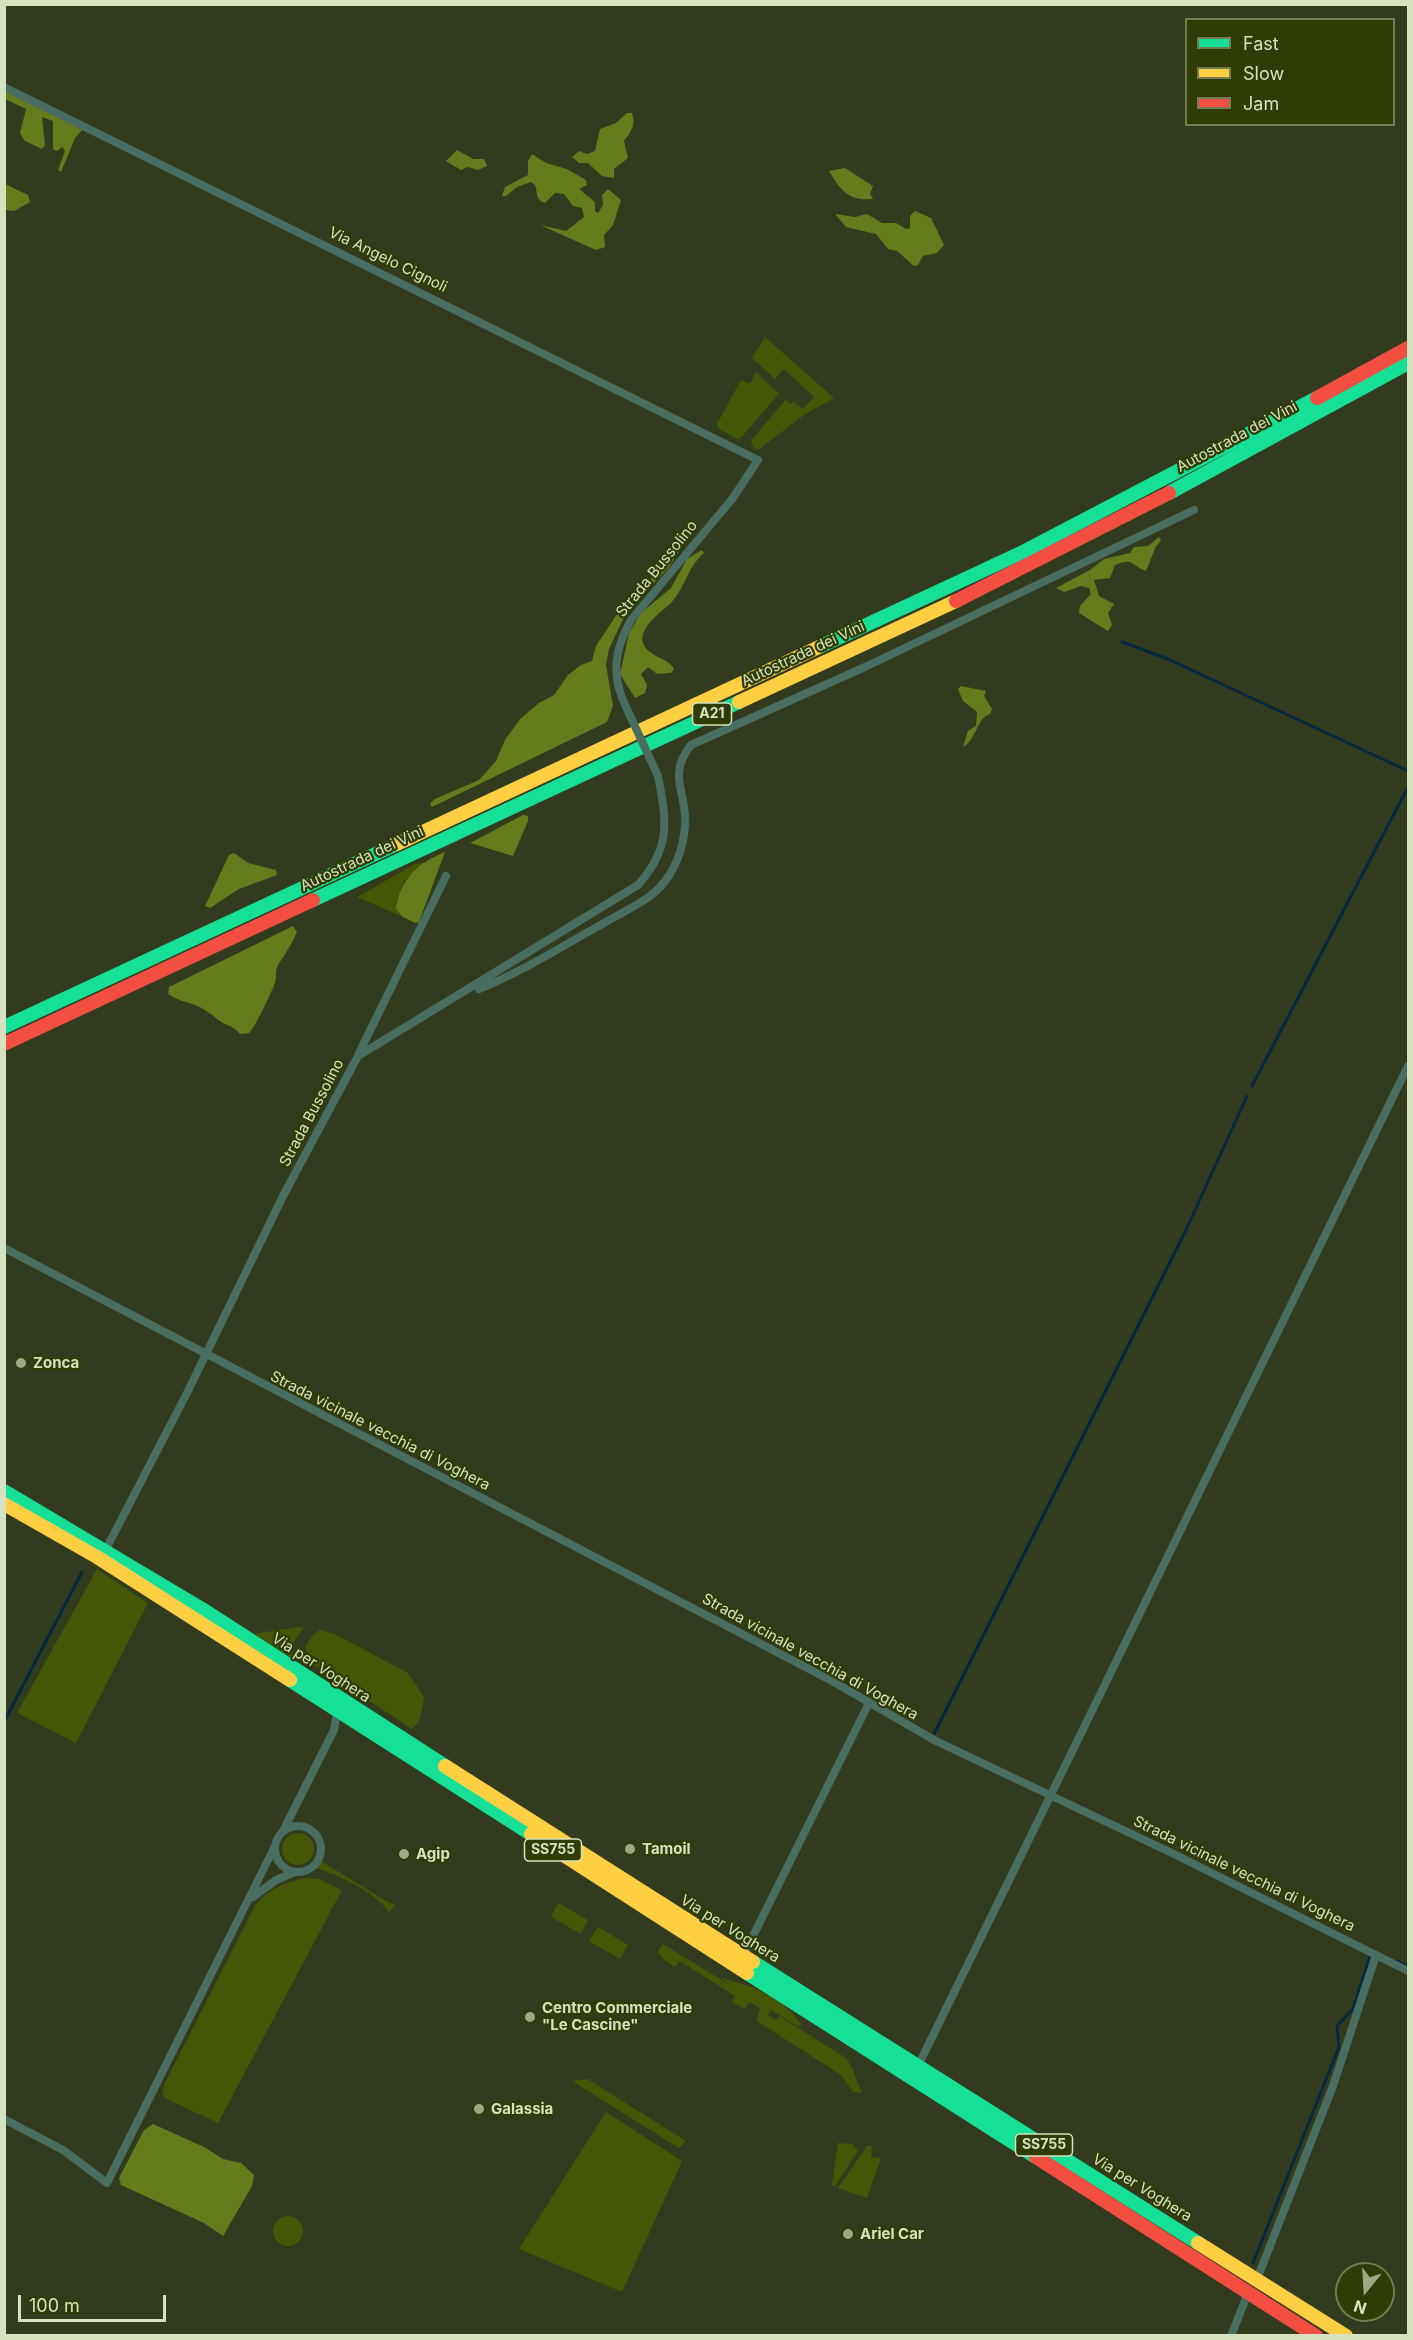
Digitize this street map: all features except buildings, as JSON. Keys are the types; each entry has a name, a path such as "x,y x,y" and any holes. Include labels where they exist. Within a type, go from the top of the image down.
{"main road":[{"name":"Autostrada dei Vini","path":"4,1028 1015,555 1229,447 1408,348"},
{"name":"Autostrada dei Vini","path":"4,1044 978,591 1230,461 1408,363"},
{"path":"4,1491 101,1550"},
{"path":"4,1504 101,1550"},
{"name":"Via per Voghera","path":"101,1550 337,1712 1316,2336"},
{"name":"Via per Voghera","path":"101,1550 1346,2336"}],"street":[{"name":"Via Angelo Cignoli","path":"4,87 758,460"},
{"name":"Strada Bussolino","path":"101,1550 205,1355 284,1196 358,1056 459,997 638,885 656,864 664,840 666,824 658,776 618,691 615,673 621,637 631,620 733,498 758,460"},
{"path":"459,997 502,979 545,956 660,888 674,866 681,846 685,827 684,806 677,773 681,757 691,745 865,667 1194,510"},
{"path":"358,1056 446,876"},
{"path":"918,2066 1408,1066"},
{"name":"Strada vicinale vecchia di Voghera","path":"4,1248 205,1355 822,1675 936,1741 1052,1795 1408,1971"},
{"path":"743,1956 869,1703"},
{"path":"4,2118 63,2150 107,2183 334,1730 337,1712"},
{"path":"250,1899 276,1880 310,1869 316,1864 321,1850 316,1834 306,1827 295,1826 282,1832"},
{"path":"275,1846 278,1860 288,1870 295,1872"},
{"path":"1257,2279 1333,2086 1376,1955"},
{"path":"1231,2336 1248,2293"}],"green space":[{"path":"5,87 83,129 75,138 61,172 58,170 65,151 62,147 57,151 53,149 53,121 42,117 45,145 42,149 25,141 20,133 26,109 5,99"},
{"path":"627,113 632,113 633,121 631,131 624,141 628,158 614,169 614,178 602,176 588,163 579,163 572,157 579,151 587,154 595,151 600,129 616,123"},
{"path":"457,150 473,159 484,159 487,166 478,170 468,167 461,170 446,161"},
{"path":"532,154 546,163 567,169 586,180 587,185 579,189 595,202 595,211 598,213 603,205 602,195 608,189 621,200 613,225 604,235 605,247 596,250 540,225 566,231 584,217 582,208 573,206 564,194 555,193 545,203 542,202 538,198 535,185 531,182 502,196 505,187 528,175 528,161"},
{"path":"845,168 873,186 870,194 873,199 858,198 842,189 829,171"},
{"path":"5,184 28,195 30,202 14,211 6,210"},
{"path":"915,211 931,218 944,245 937,253 923,256 918,265 914,266 897,251 888,249 876,234 846,227 835,214 855,217 867,214 882,223 896,223 906,229 910,228 910,216"},
{"path":"765,337 834,398 804,415 758,450 753,447 751,441 785,400 791,404 793,401 803,409 814,397 784,369 775,379 752,358"},
{"path":"756,372 779,394 739,440 719,429 717,424 741,380 750,384"},
{"path":"1159,537 1161,541 1156,546 1146,571 1126,562 1115,565 1110,578 1094,580 1099,596 1114,604 1108,613 1112,625 1108,631 1079,613 1080,606 1091,594 1089,588 1081,586 1064,592 1056,588 1090,570 1104,559 1130,553 1134,547 1148,546"},
{"path":"683,545 669,567 626,613 609,649 606,665 613,706 607,722 432,807 430,804 435,799 479,780 496,761 505,740 520,719 539,703 554,695 568,675 581,665 592,661 596,646 615,617"},
{"path":"702,550 704,553 694,564 676,597 652,620 642,637 643,643 650,652 674,669 671,673 657,674 648,667 641,674 647,685 645,693 635,698 620,674 629,633 641,613 671,588 687,559"},
{"path":"961,686 986,691 984,696 992,709 963,747 968,731 976,726 977,712 963,701 958,689"},
{"path":"523,815 528,816 528,821 513,856 470,843"},
{"path":"445,852 419,922 415,923 403,917 396,909 401,889 406,881 427,861"},
{"path":"234,853 248,863 276,870 277,875 239,889 210,908 205,906 229,855"},
{"path":"425,862 404,881 396,903 403,917 357,897 415,864"},
{"path":"293,926 297,932 278,965 276,981 249,1033 240,1034 202,1008 168,994 169,987"},
{"path":"97,1569 148,1603 76,1743 17,1713"},
{"path":"304,1628 294,1641 292,1658 254,1634"},
{"path":"320,1630 335,1634 408,1673 424,1697 420,1718 412,1729 310,1662 305,1647 313,1635"},
{"path":"298,1833 309,1838 314,1849 309,1860 298,1865 287,1860 282,1849 287,1838"},
{"path":"321,1861 395,1905 389,1913 376,1898 367,1892 315,1868"},
{"path":"308,1878 319,1879 342,1890 218,2123 165,2098 162,2093 165,2083 255,1906 278,1887"},
{"path":"558,1903 588,1920 581,1934 551,1917"},
{"path":"598,1927 628,1945 620,1959 589,1941"},
{"path":"663,1944 733,1987 721,1978 755,1989 775,1999 801,2024 799,2027 771,2010 768,2015 776,2020 779,2016 846,2058 862,2093 853,2092 841,2075 757,2021 760,2008 749,2002 745,2009 732,2002 735,1996 680,1961 675,1967 664,1960 658,1952"},
{"path":"589,2079 686,2141 679,2148 572,2081"},
{"path":"606,2112 682,2161 622,2292 519,2249"},
{"path":"153,2124 204,2147 223,2159 241,2163 254,2175 252,2186 223,2236 204,2223 121,2185 119,2178 144,2130"},
{"path":"838,2143 852,2144 858,2151 835,2186 832,2185"},
{"path":"867,2146 872,2146 871,2157 881,2158 867,2198 838,2188"},
{"path":"288,2216 294,2217 302,2225 302,2237 294,2245 288,2246 282,2245 274,2237 273,2231 274,2225 282,2217"}],"waterway":[{"path":"1122,642 1168,659 1408,771"},
{"path":"1252,1086 1408,787"},
{"path":"934,1734 1186,1230 1247,1096"},
{"path":"4,1722 82,1572"},
{"path":"1253,2263 1339,2047 1337,2026 1353,2009 1370,1956"},
{"path":"1397,1961 1408,1966"}],"traffic: fast":[{"path":"1169,493 1408,363"},
{"path":"819,647 1025,551 1317,398"},
{"path":"313,900 739,702"},
{"path":"4,1027 397,844"},
{"path":"4,1491 202,1609 445,1766"},
{"path":"290,1680 531,1834"},
{"path":"753,1962 1198,2243"},
{"path":"747,1973 1036,2157"}],"traffic: slow":[{"path":"739,702 956,601"},
{"path":"397,844 819,647"},
{"path":"4,1504 97,1557 290,1680"},
{"path":"445,1766 753,1962"},
{"path":"531,1834 747,1973"},
{"path":"1198,2243 1346,2336"}],"traffic: jam":[{"path":"1317,398 1408,348"},
{"path":"956,601 1169,493"},
{"path":"4,1044 313,900"},
{"path":"1036,2157 1316,2336"}],"place":[{"name":"Zonca","path":"21,1363"},
{"name":"Tamoil","path":"630,1849"},
{"name":"Agip","path":"404,1854"},
{"name":"Centro Commerciale \"Le Cascine\"","path":"530,2017"},
{"name":"Galassia","path":"479,2109"},
{"name":"Ariel Car","path":"848,2234"}]}
